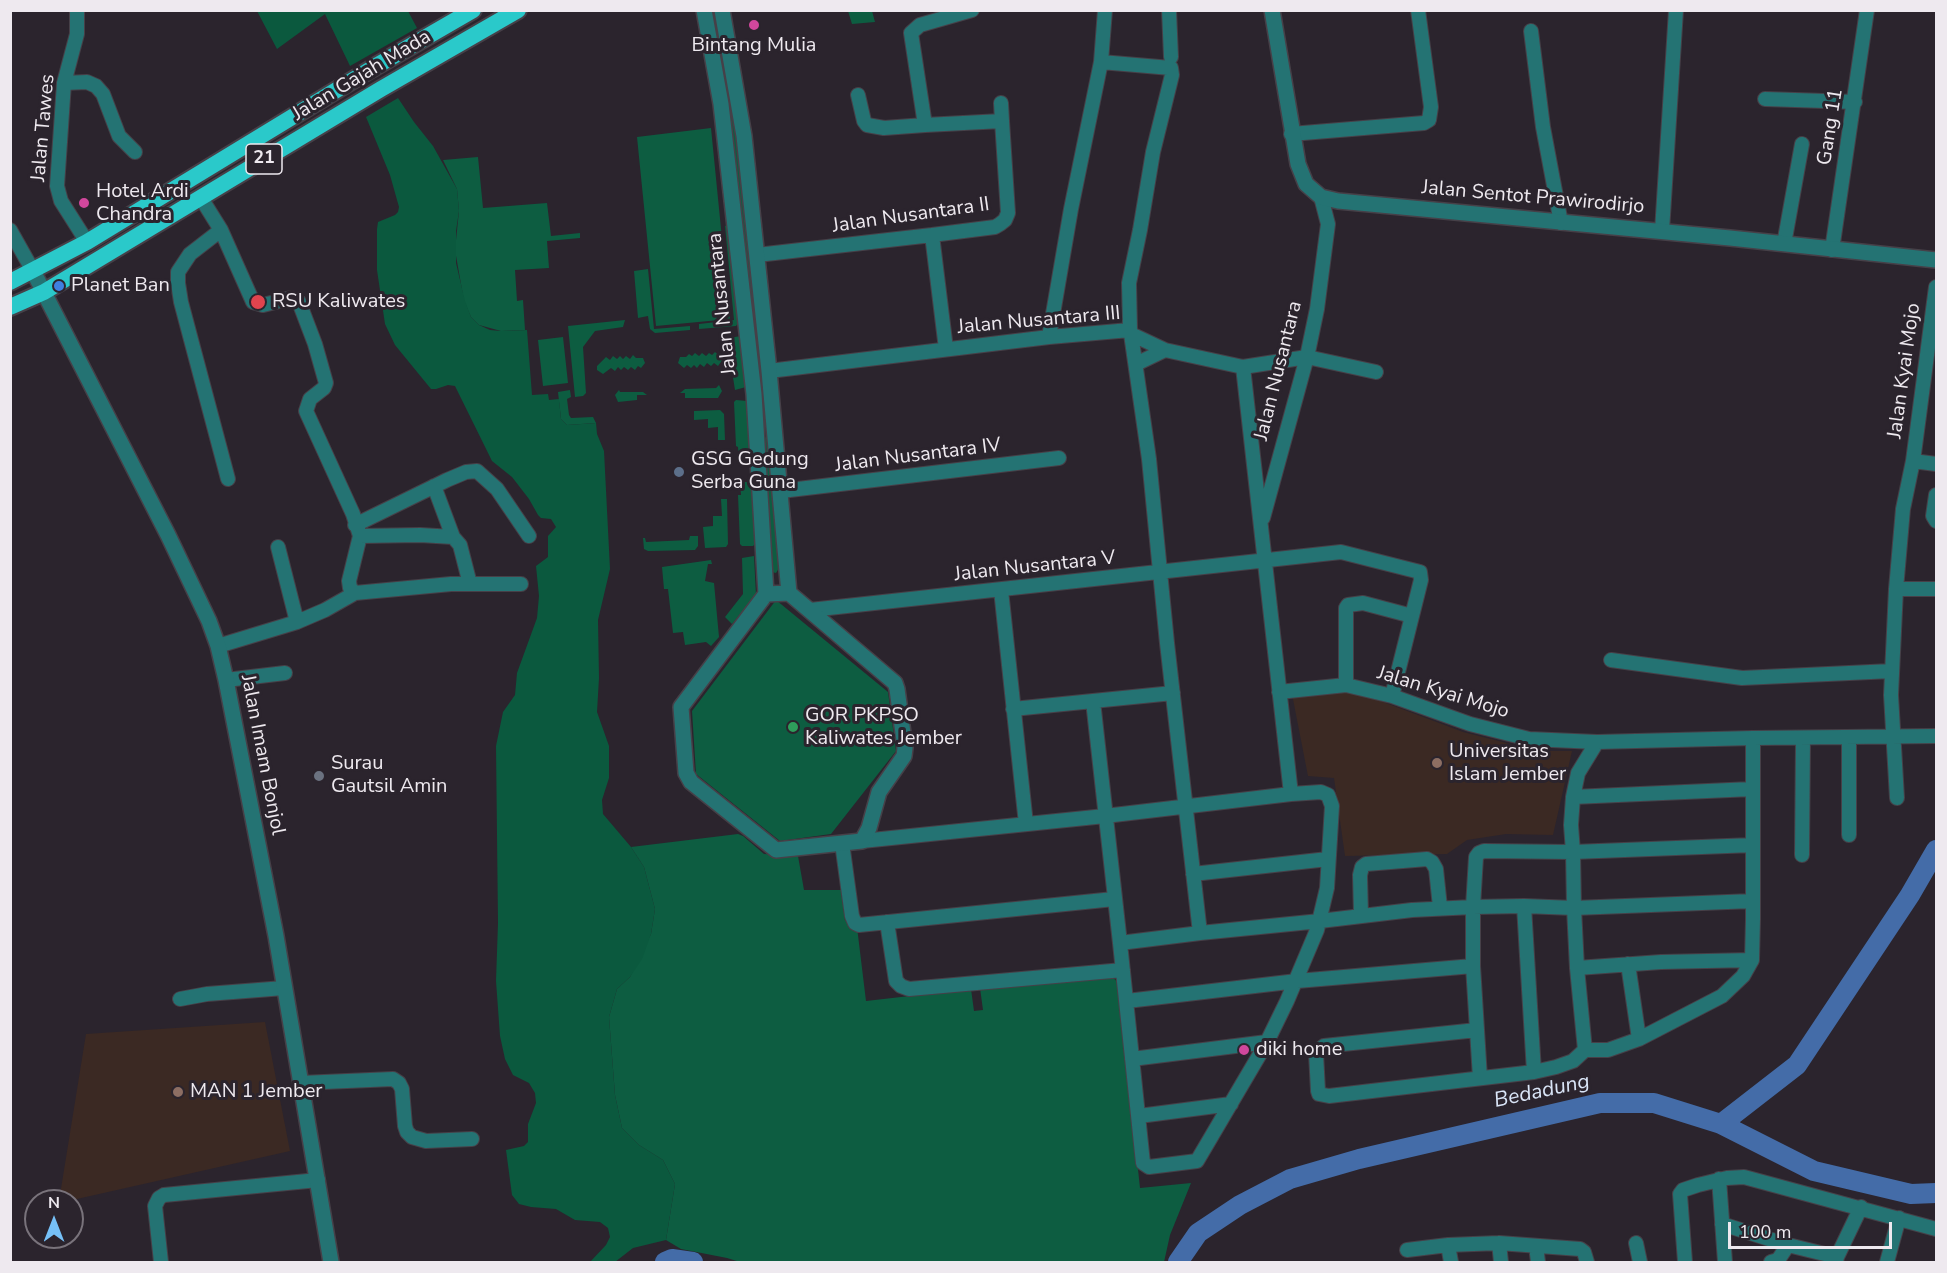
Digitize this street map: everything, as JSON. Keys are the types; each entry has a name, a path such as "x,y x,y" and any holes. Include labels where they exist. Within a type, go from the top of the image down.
{"highway":[{"name":"Jalan Gajah Mada","path":"10,282 87,242 371,69 473,10"},
{"name":"Jalan Gajah Mada","path":"10,307 44,292 390,83 518,10"},
{"path":"263,135 274,153"}],"street":[{"name":"Jalan Tawes","path":"77,10 77,34 64,83 58,193 87,242"},
{"name":"Jalan Nusantara","path":"704,10 721,104 756,424 766,594"},
{"name":"Jalan Nusantara","path":"722,10 739,102 757,255 789,593"},
{"path":"925,125 911,33 920,25 972,10"},
{"path":"1049,338 1071,209 1101,62 1105,10"},
{"path":"1169,10 1171,57"},
{"path":"1272,10 1300,174 1306,184 1322,197 1328,224"},
{"path":"1292,134 1424,123 1429,120 1431,107 1418,10"},
{"path":"1662,231 1676,10"},
{"name":"Gang 11","path":"1832,250 1867,10"},
{"path":"1531,31 1543,127 1561,223"},
{"path":"1101,62 1171,68 1172,75 1153,152 1129,283 1130,332 1149,459 1200,933"},
{"path":"64,83 87,82 96,86 103,94 119,136 135,152"},
{"path":"858,95 867,125 884,128 1002,121 1001,103"},
{"path":"1765,99 1855,102"},
{"name":"Jalan Nusantara II","path":"757,255 994,227 1005,220 1008,213 1002,121"},
{"path":"1784,244 1802,144"},
{"name":"Jalan Sentot Prawirodirjo","path":"1322,197 1338,201 1662,231 1936,260"},
{"path":"201,198 221,230 253,303 263,305 291,298 299,302 326,383 324,388 310,399 306,411 352,514 357,531 349,580 350,588 355,593"},
{"path":"1328,224 1338,201"},
{"name":"Jalan Nusantara","path":"1261,526 1307,357 1317,309 1328,224"},
{"path":"10,230 44,292"},
{"path":"221,230 190,254 178,272 178,283 228,479"},
{"path":"932,235 946,349"},
{"name":"Jalan Kyai Mojo","path":"1897,798 1892,737 1896,589 1904,509 1936,287"},
{"name":"Jalan Imam Bonjol","path":"44,292 168,534 209,621 218,646 284,988 318,1180 330,1263"},
{"name":"Jalan Nusantara III","path":"769,371 946,349 1130,332 1165,350 1243,367 1307,357 1376,372"},
{"path":"1136,364 1165,350"},
{"path":"1243,367 1291,794"},
{"path":"756,424 774,423"},
{"name":"Jalan Nusantara IV","path":"781,491 1059,458"},
{"name":"Jalan Kyai Mojo","path":"1912,460 1936,464"},
{"path":"357,531 434,486 466,472 477,471 497,489 529,536"},
{"path":"434,486 453,537 460,545 470,584"},
{"path":"1936,495 1933,516 1936,521"},
{"path":"357,531 453,537"},
{"path":"278,547 297,622"},
{"name":"Jalan Nusantara V","path":"810,610 1160,574 1341,552 1420,572 1421,580 1392,696"},
{"path":"218,646 297,622 355,593 470,584 521,584"},
{"path":"1896,589 1936,589"},
{"path":"1000,590 1026,824"},
{"path":"862,841 869,828 879,792 903,756 905,748 895,683 789,593 766,594 681,706 686,773 691,782 776,850 1105,816 1291,794 1320,792 1328,795 1332,806 1327,888 1320,921 1296,981 1267,1042 1197,1161 1146,1166 1142,1160 1139,1116 1114,899 1105,816 1093,701"},
{"path":"1346,685 1346,608 1348,605 1363,603 1412,616"},
{"path":"1611,660 1742,678 1892,671"},
{"path":"226,680 285,673"},
{"name":"Jalan Kyai Mojo","path":"1279,692 1346,685 1392,696 1470,724 1529,739 1597,742 1936,736"},
{"path":"1013,709 1173,693"},
{"path":"1477,1030 1324,1046 1319,1049 1316,1056 1318,1091 1324,1095 1534,1072 1573,1061 1585,1050 1608,1050 1639,1039 1722,996 1743,976 1752,960 1752,738"},
{"path":"1802,855 1803,738"},
{"path":"1849,738 1849,835"},
{"path":"1585,1050 1577,968 1571,825 1578,773 1597,742"},
{"path":"1573,797 1752,789"},
{"path":"842,843 853,920 859,925 1114,899"},
{"path":"1480,1078 1473,966 1473,907 1477,854 1484,851 1573,852 1753,845"},
{"path":"1193,874 1328,859"},
{"path":"1361,915 1360,872 1366,864 1427,859 1436,869 1440,907"},
{"path":"1120,942 1440,907 1574,908 1753,901"},
{"path":"1524,906 1534,1072"},
{"path":"887,922 893,972 896,981 901,986 909,988 1123,970"},
{"path":"1577,968 1752,960"},
{"path":"1628,964 1639,1039"},
{"path":"1126,1001 1296,981 1473,966"},
{"path":"180,999 207,994 284,988"},
{"path":"1132,1059 1267,1042"},
{"path":"301,1083 393,1079 402,1089 405,1126 412,1137 426,1141 472,1139"},
{"path":"1139,1116 1231,1104"},
{"path":"1685,1263 1680,1194 1690,1188 1719,1179 1744,1177 1936,1229"},
{"path":"1719,1179 1725,1263"},
{"path":"160,1263 156,1206 159,1198 164,1195 318,1180"},
{"path":"1722,1224 1837,1260 1860,1207"},
{"path":"1887,1263 1899,1218"},
{"path":"1499,1243 1501,1263"},
{"path":"1407,1251 1448,1245 1499,1243 1580,1249 1584,1252 1587,1263"},
{"path":"1636,1243 1640,1263"},
{"path":"1448,1245 1451,1263"},
{"path":"1771,1263 1778,1260 1788,1245"},
{"path":"1536,1246 1538,1263"}],"shaded area":[{"name":"Universitas Islam Jember","path":"1354,691 1463,732 1538,751 1572,751 1553,835 1506,834 1467,840 1447,854 1345,856 1334,778 1308,776 1292,694"},
{"name":"MAN 1 Jember","path":"265,1022 290,1151 84,1197 84,1189 61,1189 86,1034"}],"green space":[{"path":"257,11 408,11 417,28 350,66 325,14 277,49"},
{"path":"848,11 872,11 875,22 852,24"},
{"path":"398,98 433,146 457,189 459,211 456,231 456,263 471,317 479,325 490,330 527,330 532,395 548,394 549,400 559,399 561,419 567,425 596,423 597,434 604,451 610,569 598,620 597,712 609,746 609,778 602,800 603,814 631,847 644,867 655,909 651,934 642,959 630,977 617,989 609,1017 615,1095 622,1128 639,1145 663,1160 675,1184 666,1240 633,1248 615,1262 590,1262 606,1245 610,1237 608,1228 600,1222 575,1220 556,1209 519,1204 512,1195 506,1150 524,1146 528,1142 528,1124 536,1103 535,1093 529,1083 513,1075 505,1059 500,1036 496,981 498,923 496,746 503,712 515,695 517,673 537,618 539,596 536,566 548,557 548,536 556,527 551,519 541,518 538,515 512,477 492,461 455,386 448,385 431,389 395,345 385,324 377,270 377,229 378,222 395,215 399,207 390,175 366,117"},
{"path":"730,109 734,111 765,415 762,413"},
{"path":"711,128 730,319 656,326 637,137"},
{"path":"478,157 483,208 547,203 551,236 580,233 580,238 547,241 549,268 515,270 517,301 523,300 525,330 501,331 479,325 471,317 464,301 455,250 459,211 457,189 443,160"},
{"path":"728,225 738,323 736,326 699,329 699,324 734,320 725,226"},
{"path":"648,269 654,329 690,326 690,330 655,333 650,329 648,316 638,318 634,271"},
{"path":"625,320 623,327 595,331 583,347 586,393 575,397 568,326"},
{"path":"741,336 746,387 735,390 732,371 728,367 731,363 729,338"},
{"path":"563,337 568,383 543,386 538,340"},
{"path":"715,352 723,359 718,366 714,363 711,366 707,363 704,367 700,364 697,368 694,365 691,368 687,365 684,368 678,363 680,357 686,357 689,354 692,356 695,353 699,356 702,353 706,356"},
{"path":"633,355 636,358 643,358 645,363 641,368 638,366 635,370 631,367 628,370 624,367 621,370 618,367 615,371 611,368 603,374 597,370 597,366 606,357 610,360 613,356 617,359 620,356 623,359 626,356 630,359"},
{"path":"719,385 722,391 718,398 685,398 685,393 680,393 685,389 716,388"},
{"path":"570,390 571,397 567,399 571,418 593,417 596,423 567,425 561,419 558,392"},
{"path":"619,390 620,392 643,392 647,395 637,395 637,400 618,402 615,395"},
{"path":"736,400 747,401 751,462 739,462 736,446 734,402"},
{"path":"720,410 724,414 725,440 718,440 718,427 708,428 708,419 694,420 694,411"},
{"path":"768,437 779,568 776,573 772,572 764,438"},
{"path":"740,482 752,482 755,544 753,546 740,544 738,495 741,495"},
{"path":"721,499 727,499 728,544 726,547 705,548 703,527 713,526 713,516 722,516"},
{"path":"690,536 698,536 698,546 695,550 648,551 644,549 643,538 646,542 689,540"},
{"path":"754,556 756,595 732,624 725,617 743,594 742,558"},
{"path":"711,560 712,564 708,564 705,581 714,583 719,637 711,646 706,642 685,645 683,632 673,633 668,589 664,589 662,567"},
{"name":"GOR PKPSO Kaliwates Jember","path":"776,600 888,692 896,751 831,834 780,841 696,774 692,711"},
{"path":"738,834 764,854 798,856 804,890 841,890 845,920 857,927 866,1001 971,989 974,1011 983,1010 980,988 1111,975 1118,983 1140,1188 1191,1183 1170,1235 1164,1262 740,1262 681,1249 666,1240 675,1184 663,1160 639,1145 622,1128 615,1095 609,1017 617,989 630,977 651,934 655,909 644,867 631,847"}],"waterway":[{"path":"1721,1124 1797,1065 1910,895 1936,850"},
{"name":"Bedadung","path":"1178,1262 1198,1233 1240,1205 1290,1179 1359,1159 1600,1103 1654,1103 1721,1124 1814,1171 1911,1194 1936,1193"},
{"name":"Bedadung","path":"665,1262 672,1259 693,1262"}],"place":[{"name":"Bintang Mulia","path":"754,25"},
{"name":"Hotel Ardi Chandra","path":"84,203"},
{"name":"Planet Ban","path":"59,286"},
{"name":"RSU Kaliwates","path":"258,302"},
{"name":"GSG Gedung Serba Guna","path":"679,472"},
{"name":"GOR PKPSO Kaliwates Jember","path":"793,727"},
{"name":"Universitas Islam Jember","path":"1437,763"},
{"name":"Surau Gautsil Amin","path":"319,776"},
{"name":"diki home","path":"1244,1050"},
{"name":"MAN 1 Jember","path":"178,1092"}]}
